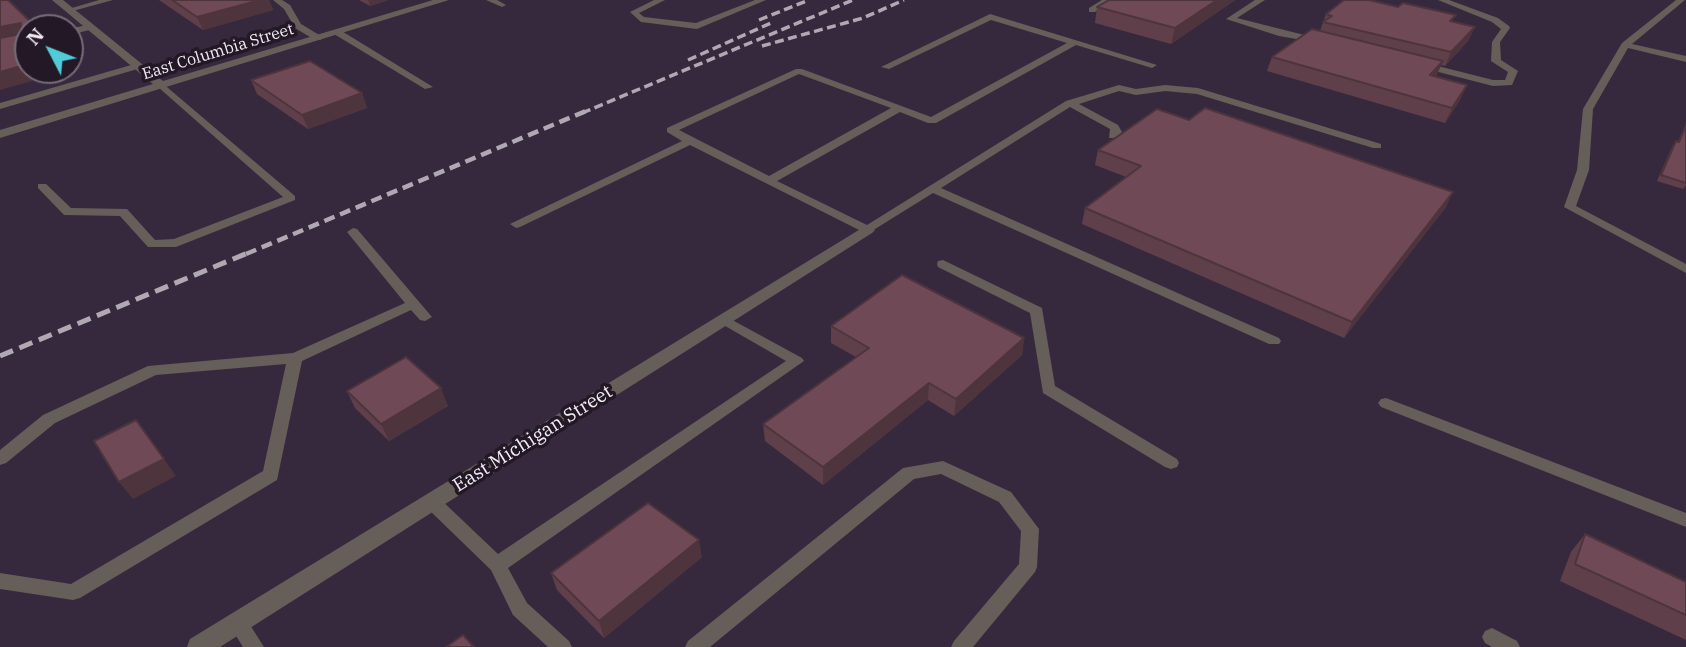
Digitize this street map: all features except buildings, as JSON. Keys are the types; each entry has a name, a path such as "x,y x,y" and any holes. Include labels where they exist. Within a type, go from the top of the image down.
{"street":[{"path":"57,0 161,85"},
{"name":"East Columbia Street","path":"0,134 444,0"},
{"name":"East Michigan Street","path":"199,647 867,230"}],"lane":[{"path":"69,10 109,0"},
{"path":"278,0 287,7 298,26 318,38"},
{"path":"490,0 502,5"},
{"path":"661,0 634,12 641,19 696,26 762,0"},
{"path":"1092,10 1108,0"},
{"path":"1261,0 1230,19 1279,33 1332,42"},
{"path":"1413,62 1493,83 1509,83 1513,71 1496,61 1496,42 1506,28 1495,20 1442,0"},
{"path":"1681,0 1625,45 1588,109 1583,170 1570,207 1686,270"},
{"path":"886,67 990,17 1152,65"},
{"path":"84,28 90,27"},
{"path":"337,32 428,87"},
{"path":"1075,42 932,121 799,71 671,130 867,230 1070,103 1119,88 1136,92 1164,88 1198,91 1377,146"},
{"path":"1625,45 1686,60"},
{"path":"0,106 138,66"},
{"path":"42,186 68,212 123,212 152,244 176,243 291,198 161,85"},
{"path":"1070,103 1114,127 1117,132 1113,135"},
{"path":"770,180 899,108"},
{"path":"516,224 690,141"},
{"path":"933,189 1274,341"},
{"path":"353,232 425,317"},
{"path":"943,264 1037,311 1048,389 1171,463"},
{"path":"0,459 48,419 153,370 295,358 413,304"},
{"path":"497,565 797,361 725,320"},
{"path":"0,581 73,592 271,475 295,358"},
{"path":"1386,403 1686,520"},
{"path":"695,647 909,473 943,467 1005,497 1030,529 1028,567 961,647"},
{"path":"432,502 497,565 520,609 562,647"},
{"path":"238,623 254,647"},
{"path":"1492,637 1510,647"}],"shaded area":[{"path":"0,0 1686,0 1686,647 0,647"}],"railway":[{"path":"759,20 809,0"},
{"path":"582,113 853,0"},
{"path":"762,46 863,18 904,0"},
{"path":"688,60 771,23"},
{"path":"246,254 586,111"},
{"path":"0,356 250,252"}]}
